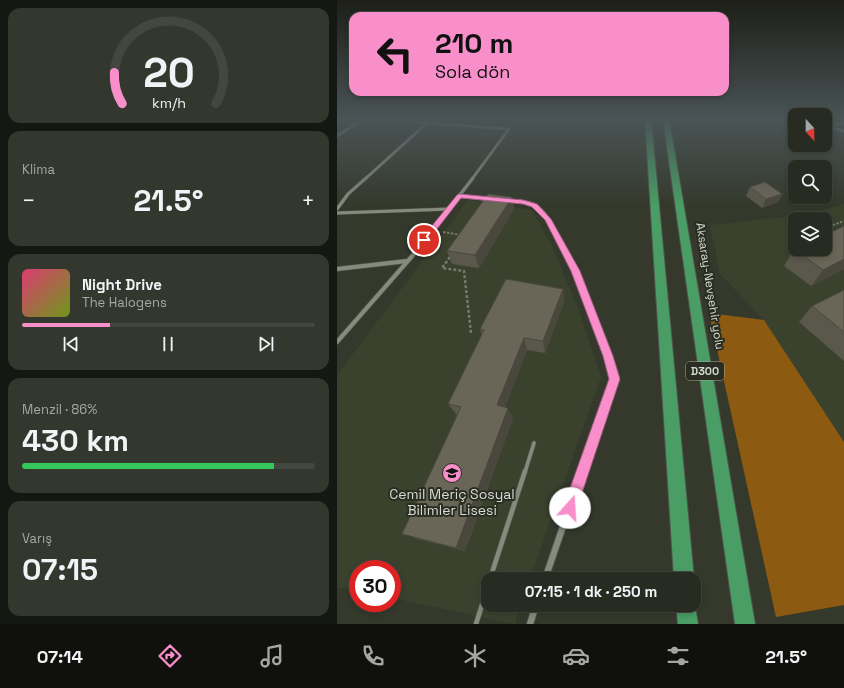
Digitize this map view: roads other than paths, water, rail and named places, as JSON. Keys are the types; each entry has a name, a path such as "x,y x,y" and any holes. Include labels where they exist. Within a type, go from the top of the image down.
{"highway":[{"name":"D300","path":"650,148 683,572"},
{"name":"Aksaray-Nevşehir yolu","path":"671,148 745,624"},
{"path":"687,612 688,624"}],"street":[{"path":"337,209 348,194 399,148"},
{"path":"337,342 408,261 450,209 495,148"},
{"path":"459,196 495,199"},
{"path":"502,200 535,205 548,219 575,271 608,356 614,379 547,572"},
{"path":"337,213 450,209"},
{"path":"337,269 408,261"},
{"path":"530,624 534,612"}],"lane":[{"path":"492,572 534,443"},
{"path":"476,624 481,608"}],"place":[{"name":"Cemil Meriç Sosyal Bilimler Lisesi","path":"452,473"}]}
